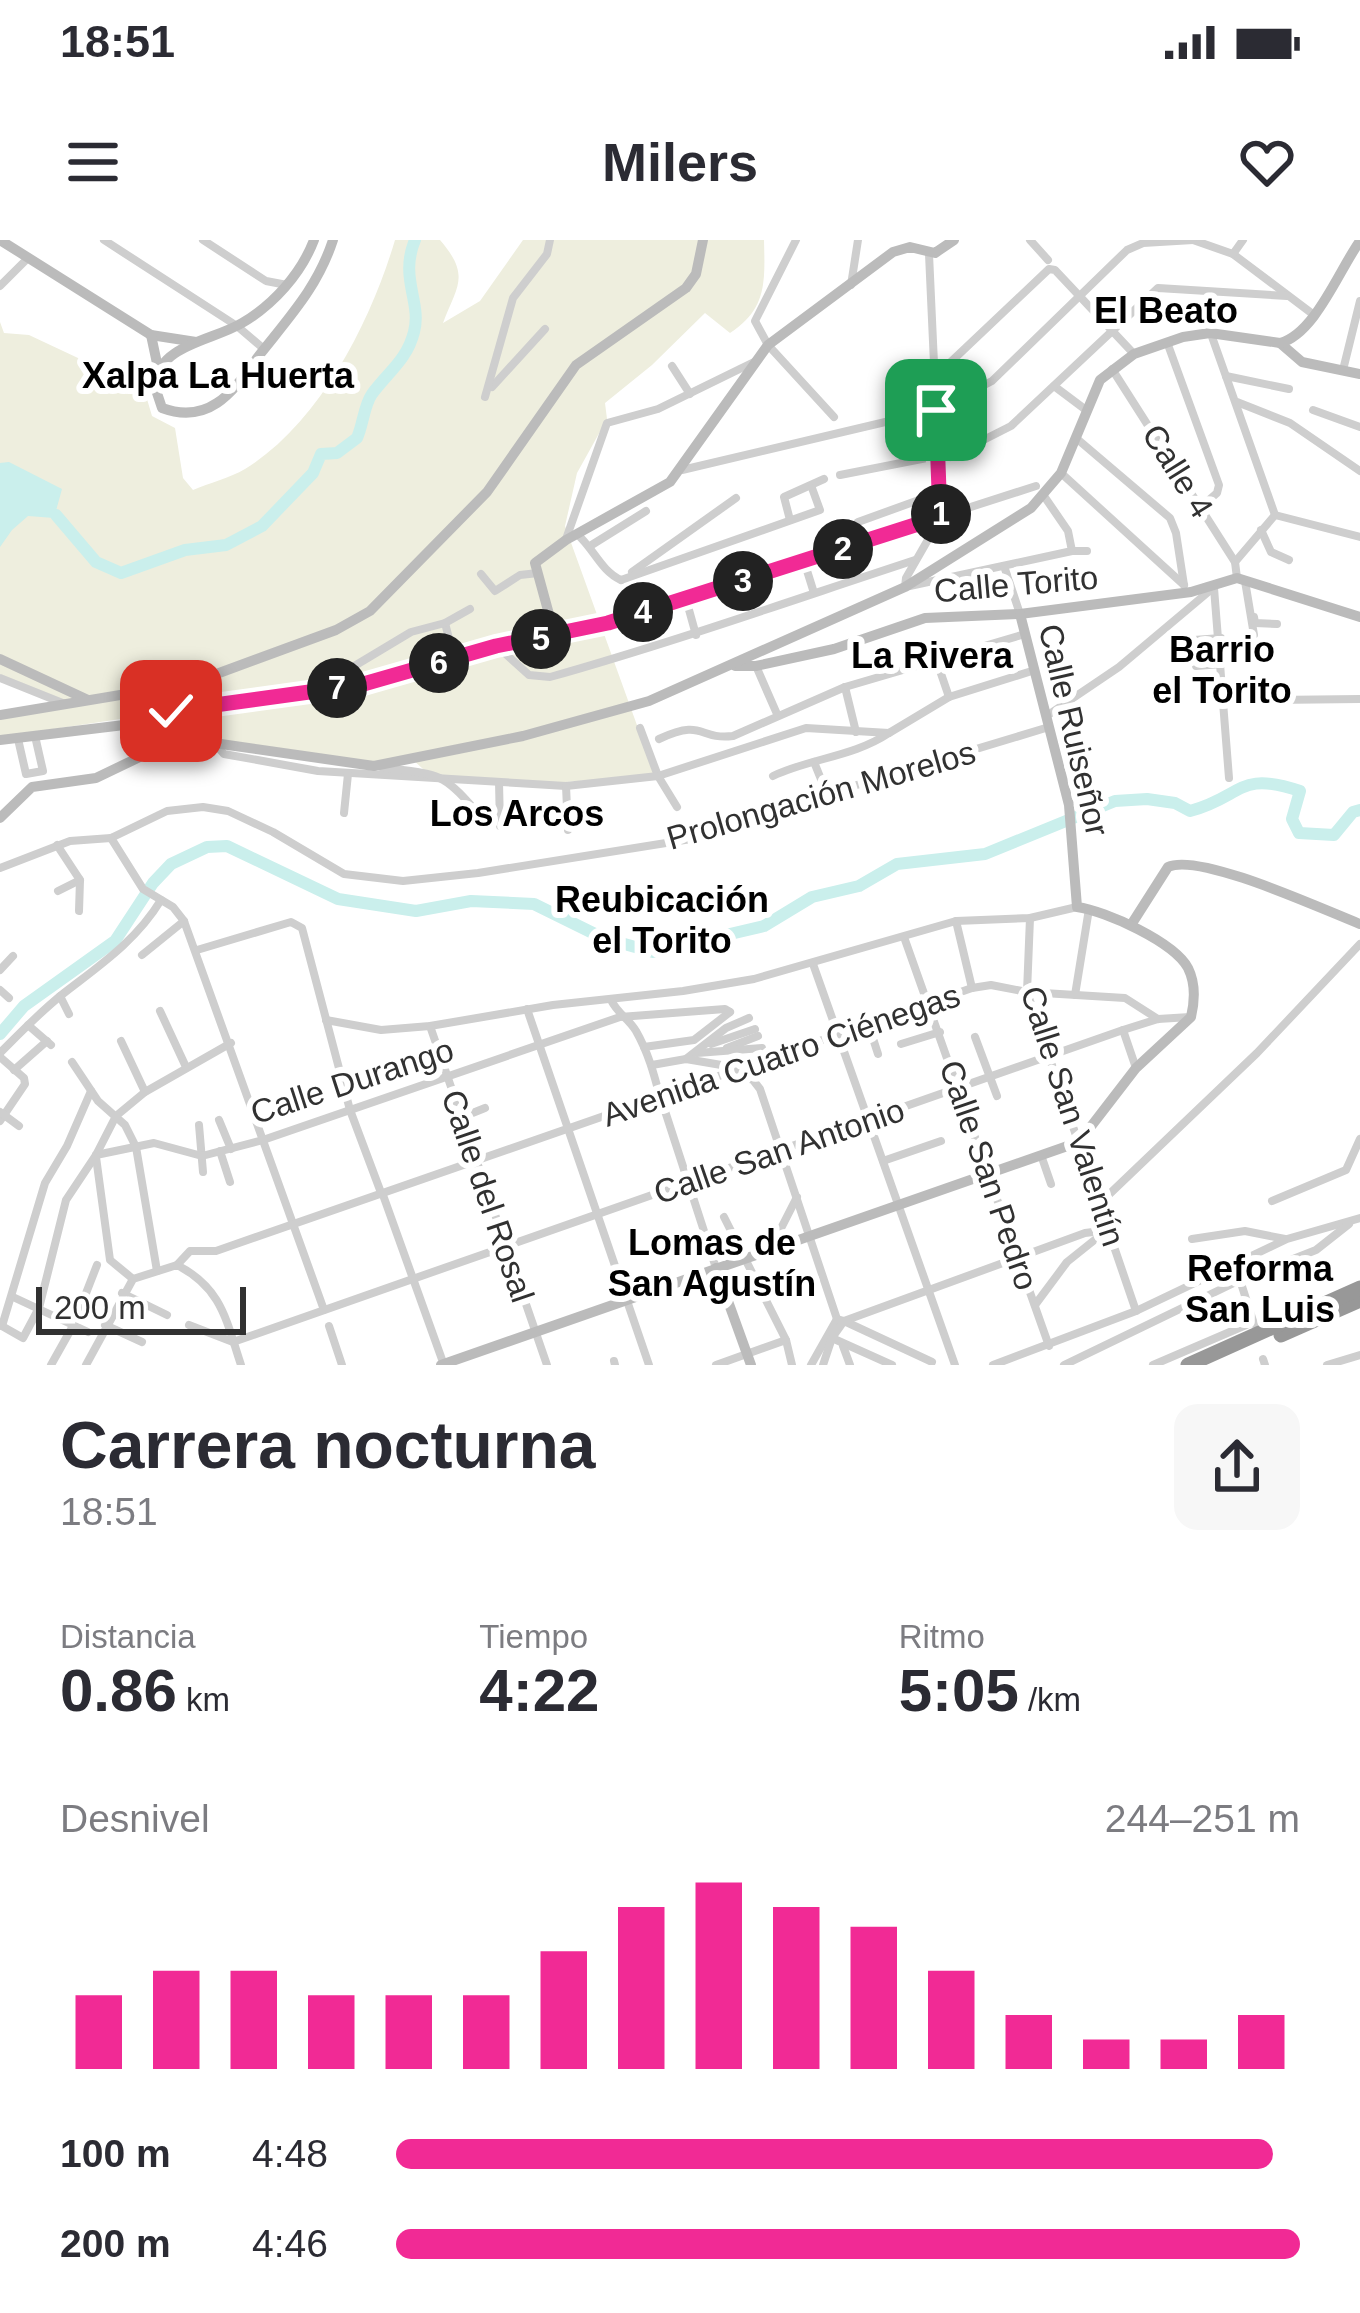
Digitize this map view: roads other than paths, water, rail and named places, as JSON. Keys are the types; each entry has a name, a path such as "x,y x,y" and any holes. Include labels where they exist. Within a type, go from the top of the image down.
{"highway":[{"path":"1188,1365 1360,1288"},
{"path":"1212,1365 1360,1300"}],"main road":[{"path":"0,240 151,335 196,342"},
{"path":"151,335 158,403 168,411 192,413 217,403 304,304 333,240"},
{"path":"0,715 192,682 336,630 370,611 488,492 576,365 686,288 695,274 703,240"},
{"path":"0,740 124,724 190,707 360,685 496,646 556,636 536,568 571,537 670,482 768,345 899,249 910,247 929,254 954,240"},
{"path":"124,724 214,743 374,766 524,736 649,701 905,587 1040,491 1061,473 1100,380 1134,353 1210,333 1280,343 1301,334 1360,241"},
{"path":"158,368 172,354 237,326 275,298 309,242"},
{"path":"1280,343 1302,362 1360,374"},
{"path":"1244,580 1360,617"},
{"name":"Calle Torito","path":"732,666 756,666 834,649 926,618 1020,614 1244,580"},
{"name":"Calle Ruiseñor","path":"1020,614 1069,805 1083,908"},
{"path":"0,659 91,701"},
{"path":"0,818 32,788 95,778 176,736 190,707 192,682"},
{"path":"166,688 176,736"},
{"path":"1131,925 1168,866 1182,862 1231,874 1360,924"},
{"path":"443,1365 1079,1142 1136,1068 1191,1017 1194,991 1185,963 1131,925 1083,908"},
{"path":"716,1268 749,1359"}],"street":[{"path":"104,240 237,326 264,349"},
{"path":"203,240 266,281 287,285"},
{"path":"545,329 488,392 513,298 547,254 550,240"},
{"path":"796,240 755,321 768,345 834,417"},
{"path":"851,285 859,240"},
{"path":"1030,240 1134,353"},
{"path":"682,470 936,410 968,397 992,380 1134,245 1193,240 1233,254 1314,315"},
{"path":"1233,254 1243,240"},
{"path":"905,587 940,517 929,254"},
{"path":"1346,259 1360,270"},
{"path":"0,286 26,260"},
{"path":"936,376 1049,265"},
{"path":"266,281 275,298"},
{"path":"840,475 938,459 1003,431 1158,288 1287,296"},
{"path":"1343,370 1360,301"},
{"path":"1210,333 1275,515"},
{"path":"1167,342 1220,489 1201,508"},
{"path":"754,362 658,409 607,423 571,537 590,546 608,574 621,580 820,510 812,488"},
{"path":"672,366 690,394"},
{"name":"Calle 4","path":"1112,367 1244,580"},
{"path":"1226,376 1289,389"},
{"path":"1054,386 1086,410"},
{"path":"968,397 977,417"},
{"path":"1234,401 1290,423 1360,471"},
{"path":"1313,410 1360,427"},
{"path":"1075,437 1170,518 1188,588"},
{"path":"1061,473 1188,588"},
{"path":"790,520 784,497 824,479"},
{"path":"556,636 940,517 1040,491 1064,522 1072,551"},
{"path":"859,522 941,492"},
{"path":"621,580 736,498"},
{"path":"590,546 646,511"},
{"path":"1235,562 1275,515"},
{"path":"1275,515 1360,536"},
{"path":"1262,530 1271,552 1288,560"},
{"path":"905,587 1087,551"},
{"path":"496,646 539,678 696,635 919,559"},
{"path":"804,561 814,593"},
{"name":"Calle Ruiseñor","path":"1004,566 1020,614"},
{"path":"481,574 495,591 536,568"},
{"path":"1244,580 1255,622 1277,624"},
{"path":"1244,580 1253,635 1247,658"},
{"path":"1214,587 1229,778"},
{"name":"Prolongación Morelos","path":"0,868 57,845 111,838 167,811 202,807 228,812 273,832 344,874 403,881 691,839 1050,721 1214,587"},
{"path":"686,599 696,635"},
{"path":"356,665 411,632 445,623 470,609"},
{"path":"445,623 454,658"},
{"path":"659,739 696,727 724,738 845,687 1027,634"},
{"path":"1195,640 1220,638"},
{"path":"936,659 949,697"},
{"path":"1196,666 1222,664"},
{"path":"756,666 777,714 765,741"},
{"path":"773,776 870,746 949,697 1037,670"},
{"path":"0,678 66,705"},
{"path":"845,687 856,732"},
{"path":"1272,700 1360,699"},
{"path":"640,728 676,807"},
{"path":"214,743 224,754 348,774 566,786 658,776 806,728 889,733"},
{"path":"17,738 26,774 43,771 35,736"},
{"path":"814,761 826,794"},
{"path":"374,766 431,773 450,781 481,817"},
{"path":"344,813 348,774"},
{"path":"499,782 500,826"},
{"path":"566,786 568,830"},
{"path":"111,838 152,895 184,921 324,1310"},
{"path":"57,845 80,880 79,911"},
{"path":"58,891 80,880"},
{"path":"19,1126 1,1116 25,1084 0,1055 59,996 117,954 148,922 152,895"},
{"path":"326,1021 381,1030 430,1026 754,979 956,921 1030,918 1083,908 1075,995"},
{"name":"Calle San Valentín","path":"1030,918 1027,992 1136,1311"},
{"path":"142,955 184,921"},
{"path":"956,921 972,988"},
{"path":"197,950 297,923 350,1110 443,1365"},
{"name":"Calle San Pedro","path":"904,938 1049,1346"},
{"path":"1100,1204 1257,1053 1360,944"},
{"path":"0,970 13,956"},
{"path":"813,964 955,1365"},
{"name":"Avenida Cuatro Ciénegas","path":"133,1279 177,1264 190,1251 216,1251 972,988 991,985 1125,998 1158,1019"},
{"path":"0,990 9,998"},
{"path":"59,996 70,1014"},
{"path":"611,1000 620,1017 632,1023 652,1065 660,1097"},
{"path":"527,1009 649,1365"},
{"path":"160,1011 187,1067"},
{"name":"Calle Durango","path":"96,1155 154,1143 202,1156 263,1140 620,1017 730,1012 694,1040 644,1047"},
{"name":"Calle San Antonio","path":"233,1342 1123,1030 1158,1019 1191,1017"},
{"path":"693,1054 726,1028 749,1018"},
{"path":"868,1024 878,1054"},
{"path":"12,1068 49,1043 28,1025"},
{"name":"Calle del Rosal","path":"430,1026 547,1365"},
{"path":"1123,1030 1136,1068"},
{"path":"901,1043 940,1032"},
{"path":"652,1065 756,1033 726,1049"},
{"path":"975,1037 997,1096"},
{"path":"121,1041 145,1092"},
{"path":"91,1090 40,1196 1,1325 23,1338 39,1308 66,1200 116,1116 145,1092 230,1043"},
{"path":"693,1054 762,1048"},
{"path":"693,1054 743,1068"},
{"path":"72,1062 136,1147 158,1271"},
{"path":"726,1074 753,1080 760,1089 840,1320 823,1365"},
{"path":"460,1118 485,1108"},
{"path":"665,1111 716,1268"},
{"path":"219,1120 231,1149"},
{"path":"199,1125 203,1172"},
{"path":"1272,1201 1346,1170 1360,1139"},
{"path":"883,1161 941,1142"},
{"path":"220,1151 230,1182"},
{"path":"96,1155 110,1260 133,1279 88,1361 106,1365"},
{"path":"1041,1155 1051,1184"},
{"path":"771,1249 797,1196"},
{"path":"724,1216 786,1340 792,1365"},
{"path":"993,1365 1136,1311 1287,1239 1358,1219"},
{"path":"1064,1365 1240,1280 1316,1250 1358,1219"},
{"path":"811,1365 840,1320 1085,1233 1109,1230"},
{"path":"1035,1305 1067,1262 1109,1230"},
{"path":"1192,1239 1245,1231 1287,1239"},
{"path":"177,1264 211,1288 241,1365"},
{"path":"51,1365 74,1324 97,1265"},
{"path":"1153,1365 1254,1324 1240,1280"},
{"path":"122,1293 167,1315"},
{"path":"13,1297 88,1332"},
{"path":"840,1320 932,1362"},
{"path":"105,1325 142,1342"},
{"path":"189,1325 233,1342"},
{"path":"328,1326 342,1365"},
{"path":"832,1338 892,1365"},
{"path":"716,1365 749,1359 786,1340"},
{"path":"843,1345 850,1365"},
{"path":"1334,1364 1360,1355"}],"water":[{"path":"9,462 62,489 54,518 28,516 0,547 0,463"}],"waterway":[{"path":"56,515 96,562 121,573 185,550 226,545 262,526 313,473 321,454 337,453 357,438 369,399 407,350 416,321 409,266 415,240"},
{"path":"0,1034 24,1006 115,941 171,864 207,847 227,846 338,899 416,911 471,901 534,904 603,938 653,952 764,926 812,897 859,886 897,864 985,854 1115,801 1147,799 1175,803 1190,811 1251,784 1279,785 1300,791 1292,819 1299,833 1334,835 1360,810"}],"district":[{"name":"El Beato","path":"1166,310"},
{"name":"Xalpa La Huerta","path":"218,375"},
{"name":"La Rivera","path":"932,655"},
{"name":"Barrio el Torito","path":"1222,670"},
{"name":"Los Arcos","path":"517,813"},
{"name":"Reubicación el Torito","path":"662,920"},
{"name":"Lomas de San Agustín","path":"712,1262"},
{"name":"Reforma San Luis","path":"1260,1288"}]}
